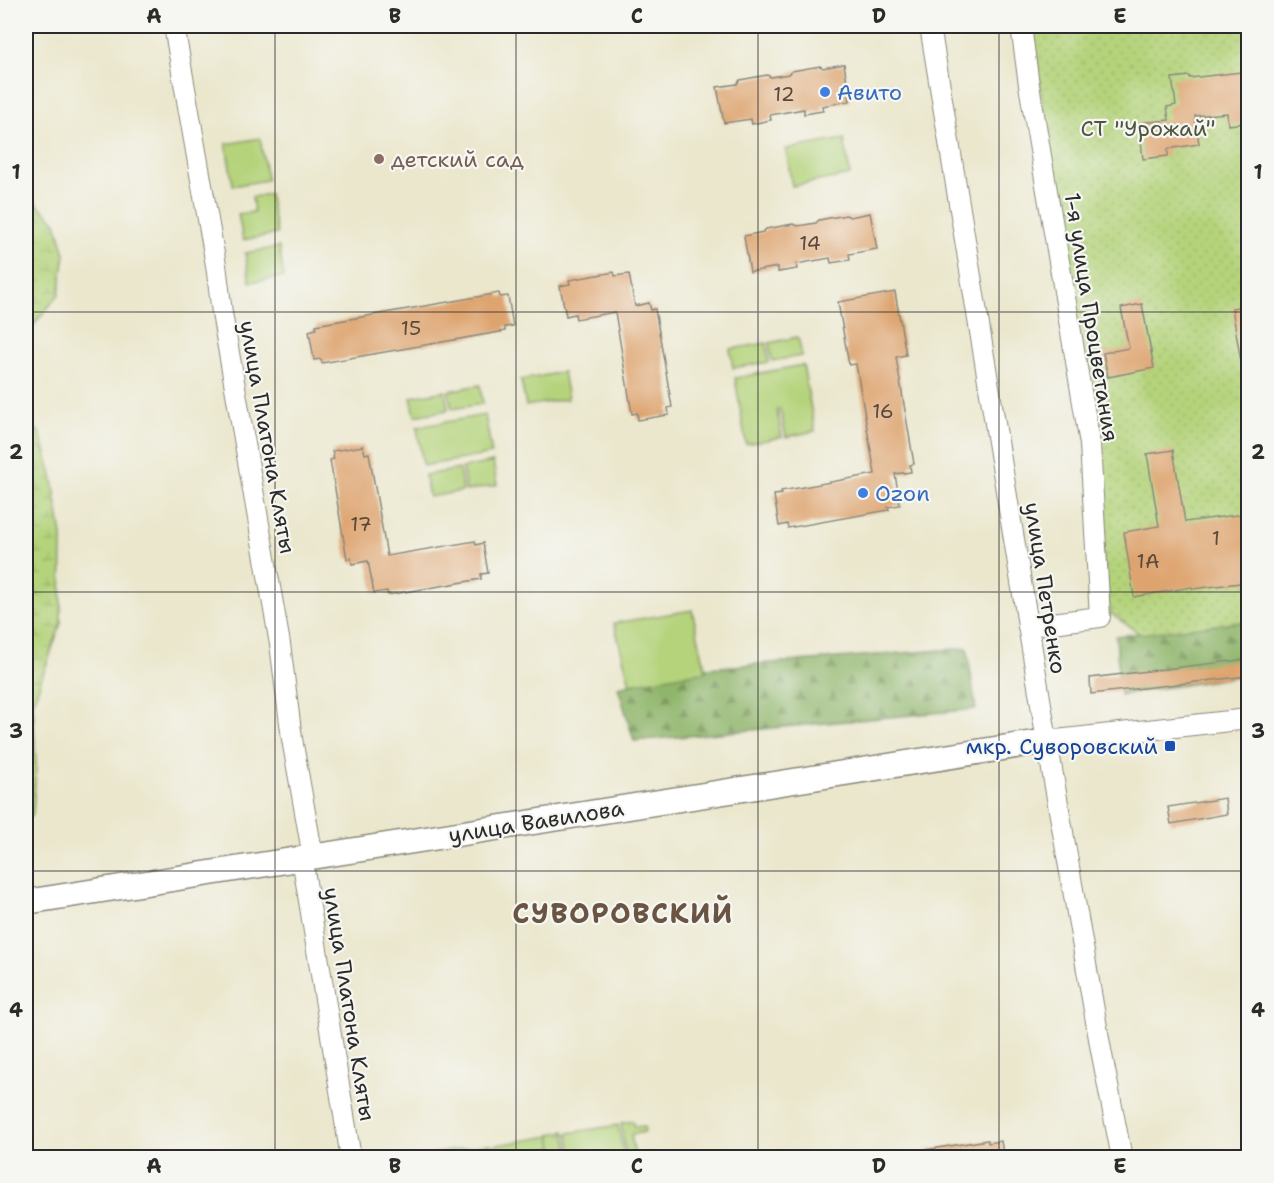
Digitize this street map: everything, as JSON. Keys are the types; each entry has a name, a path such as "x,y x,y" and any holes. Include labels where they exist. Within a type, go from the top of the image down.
{"street":[{"name":"улица Платона Кляты","path":"174,26 280,644 307,858 351,1158"},
{"name":"улица Петренко","path":"930,26 1047,741 1122,1158"},
{"name":"1-я улица Процветания","path":"1021,26 1090,444 1100,617 1028,626"},
{"path":"1047,741 1248,719"},
{"name":"улица Вавилова","path":"26,902 1047,741"}],"green space":[{"name":"СТ \"Урожай\"","path":"1032,26 1248,26 1248,621 1140,634 1110,613"},
{"path":"260,138 267,180 233,186 226,144"},
{"path":"844,139 850,175 792,186 786,149"},
{"path":"26,194 56,222 65,254 59,294 34,325 26,329"},
{"path":"269,194 277,234 243,240 238,214 254,212 252,197"},
{"path":"279,247 284,277 250,282 245,253"},
{"path":"798,337 802,356 772,361 769,343"},
{"path":"766,343 769,362 733,368 730,349"},
{"path":"803,365 815,431 786,437 780,409 777,410 782,437 746,444 735,378"},
{"path":"563,372 568,399 526,406 521,380"},
{"path":"480,385 483,404 452,409 448,391"},
{"path":"445,391 448,410 415,416 411,397"},
{"path":"485,415 492,454 423,466 417,427"},
{"path":"26,420 40,433 52,475 62,536 61,623 33,703 36,766 33,813 26,822"},
{"path":"493,462 497,485 466,491 462,468"},
{"path":"459,469 463,491 429,497 425,475"},
{"path":"692,610 706,671 630,684 614,623"},
{"path":"1248,621 1248,675 1120,695 1116,636"},
{"path":"967,648 976,709 634,741 618,687 694,669"},
{"path":"633,1121 635,1127 644,1126 645,1132 631,1135 635,1156 650,1153 651,1157 626,1157 621,1123"},
{"path":"618,1125 624,1157 578,1157 571,1149 568,1133"},
{"path":"565,1131 569,1152 536,1157 535,1151 553,1148 551,1134"},
{"path":"551,1136 553,1147 493,1157 491,1146"},
{"path":"490,1144 492,1157 414,1157"}],"building":[{"path":"844,64 850,101 822,106 823,111 804,114 804,109 770,115 771,120 752,124 751,119 724,123 717,87 767,75 771,77 820,66 823,68"},
{"path":"1241,72 1246,123 1228,125 1227,113 1195,116 1199,144 1168,149 1168,156 1143,159 1139,123 1169,120 1167,107 1176,105 1172,78"},
{"path":"870,213 877,249 849,254 850,260 831,263 830,258 796,264 797,269 778,272 778,267 750,272 744,236 793,224 798,226 846,215 850,217"},
{"path":"614,272 615,276 629,274 635,306 649,303 651,310 655,309 672,407 668,408 669,415 638,420 637,413 632,414 615,312 576,319 575,314 566,316 560,286 570,284 569,280"},
{"path":"895,292 906,355 896,357 914,464 910,465 911,472 895,474 900,505 888,507 889,510 788,528 787,524 779,526 774,495 782,494 781,491 875,474 856,364 849,365 838,302"},
{"path":"499,293 500,297 508,296 513,326 505,327 505,331 322,363 321,359 314,360 309,331 316,329 316,325"},
{"path":"1142,304 1154,368 1108,377 1103,353 1129,348 1121,308"},
{"path":"1248,305 1248,361 1241,362 1232,308"},
{"path":"363,446 365,454 369,453 387,556 475,541 476,545 483,543 488,573 481,574 481,579 388,595 387,591 374,593 368,561 352,564 351,558 347,559 330,460 334,459 332,451"},
{"path":"1173,450 1185,522 1244,514 1248,582 1193,589 1192,587 1134,597 1124,532 1159,526 1147,454"},
{"path":"1248,659 1248,676 1091,694 1090,678"},
{"path":"1225,798 1227,814 1171,824 1168,807"},
{"path":"988,1140 988,1143 1001,1141 1004,1158 925,1158 925,1150"}],"place":[{"name":"Авито","path":"825,92"},
{"name":"детский сад","path":"379,159"},
{"name":"Ozon","path":"863,493"},
{"name":"мкр. Суворовский","path":"1170,746"}],"district":[{"name":"СУВОРОВСКИЙ","path":"623,913"}]}
